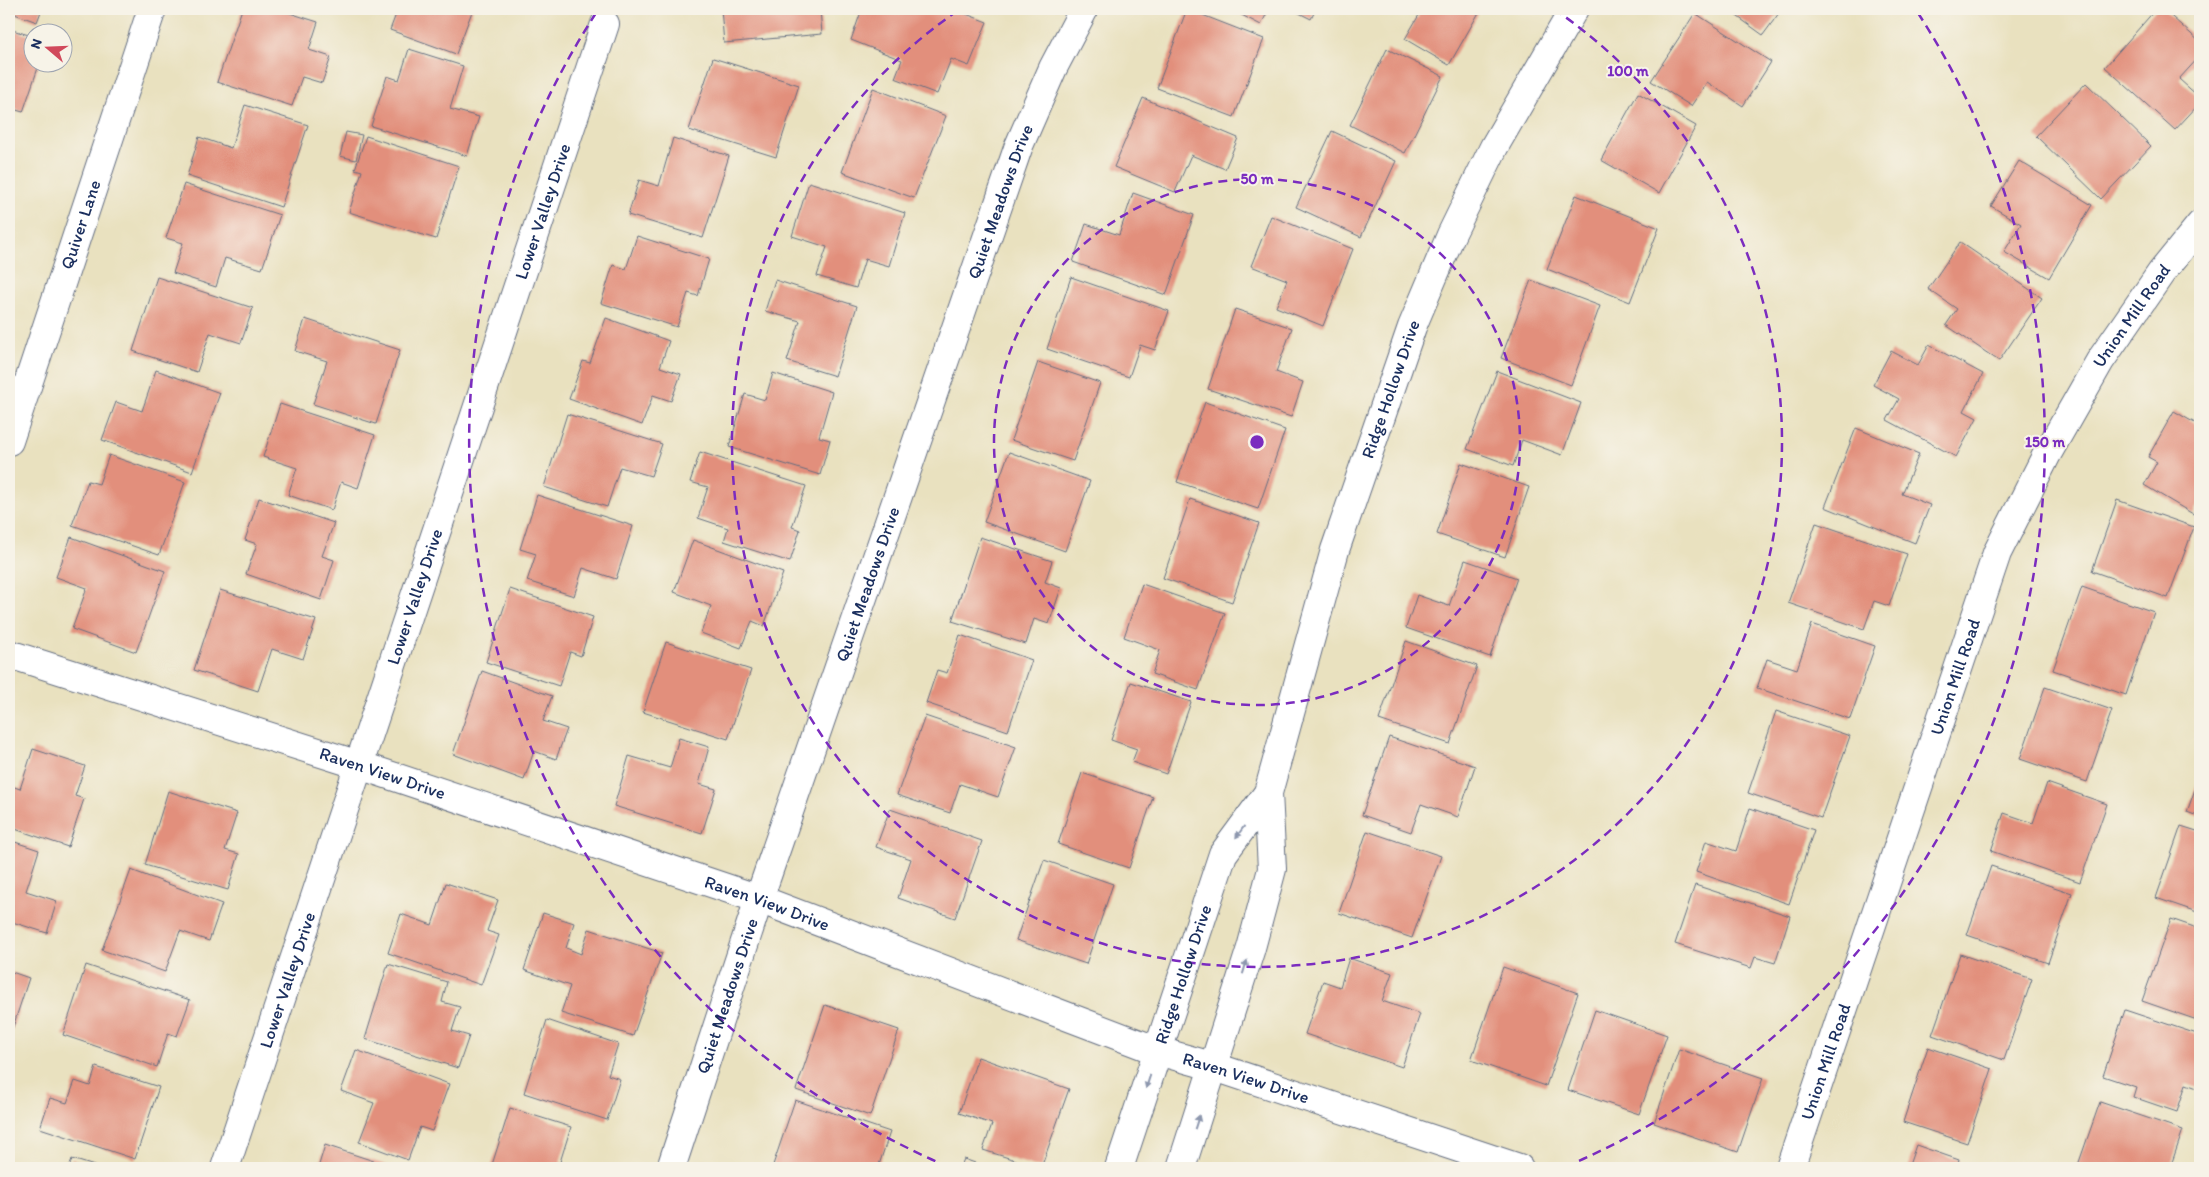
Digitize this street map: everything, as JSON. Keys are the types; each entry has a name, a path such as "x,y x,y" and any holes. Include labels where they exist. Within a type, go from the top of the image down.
{"street":[{"name":"Quiver Lane","path":"9,441 152,9"},
{"name":"Quiet Meadows Drive","path":"671,1168 759,899 1018,148 1054,68 1084,9"},
{"name":"Ridge Hollow Drive","path":"1181,1168 1215,1067 1251,948 1272,869 1268,793 1336,550 1412,327 1450,235 1494,147 1574,9"},
{"name":"Lower Valley Drive","path":"225,1168 604,24"},
{"name":"Union Mill Road","path":"1790,1168 1997,553 2046,454 2100,361 2161,273 2200,225"},
{"name":"Raven View Drive","path":"9,654 359,765 759,899 1158,1051 1215,1067 1519,1168"},
{"name":"Ridge Hollow Drive","path":"1119,1168 1223,854 1268,793"}],"building":[{"path":"9,9 42,9 37,22 9,12"},
{"path":"242,9 277,9 318,22 309,50 331,57 322,83 302,77 292,106 217,82"},
{"path":"398,9 473,9 456,54 390,30"},
{"path":"721,9 820,9 822,34 724,43"},
{"path":"862,9 874,9 883,12 884,9 953,9 987,22 969,66 951,59 937,94 895,78 902,60 851,40"},
{"path":"1187,9 1264,39 1234,117 1157,88"},
{"path":"1230,9 1269,9 1261,25"},
{"path":"1291,9 1316,9 1311,19"},
{"path":"1407,9 1481,9 1449,65 1405,39 1419,15"},
{"path":"1727,9 1782,9 1763,35"},
{"path":"2156,9 2163,9 2200,42 2200,56 2179,79 2200,98 2200,103 2175,130 2105,67"},
{"path":"1695,13 1771,62 1743,106 1707,82 1691,106 1651,81"},
{"path":"9,29 22,33 22,72 37,72 23,112 9,108"},
{"path":"409,49 463,66 450,109 479,117 467,156 371,126 387,76 399,80"},
{"path":"1387,49 1443,76 1405,153 1350,125"},
{"path":"713,58 799,85 776,157 689,130"},
{"path":"2086,83 2151,146 2101,199 2036,136"},
{"path":"873,88 946,116 914,198 842,172"},
{"path":"1638,93 1696,126 1659,193 1601,160"},
{"path":"1143,98 1238,138 1225,169 1191,155 1175,192 1114,167"},
{"path":"245,105 308,125 281,207 187,176 199,137 231,148"},
{"path":"1332,131 1396,161 1361,237 1296,207"},
{"path":"346,132 362,135 356,160 340,156"},
{"path":"366,136 459,166 436,239 349,212 362,171 355,169"},
{"path":"673,138 729,156 703,238 628,215 639,180 659,186"},
{"path":"2019,161 2092,205 2049,278 2004,252 2021,224 1991,206"},
{"path":"809,182 905,213 889,266 865,259 856,288 817,276 827,247 792,236"},
{"path":"184,184 280,215 262,269 225,258 216,287 173,273 183,243 166,238"},
{"path":"1133,193 1194,215 1166,295 1073,262 1086,224 1119,235"},
{"path":"1576,195 1659,228 1630,302 1547,269"},
{"path":"1271,216 1353,249 1323,326 1276,307 1287,280 1251,266"},
{"path":"637,236 709,259 698,296 688,293 677,327 601,303 613,265 626,269"},
{"path":"1960,242 2042,298 1999,361 1946,325 1957,309 1928,289"},
{"path":"157,277 253,308 241,343 210,333 197,372 133,351"},
{"path":"1071,277 1169,311 1155,350 1140,345 1129,377 1047,349"},
{"path":"775,280 857,306 835,376 787,361 800,321 765,311"},
{"path":"1531,280 1600,306 1571,385 1501,358"},
{"path":"1235,309 1292,328 1276,372 1303,382 1291,417 1208,389"},
{"path":"606,318 669,341 660,367 681,374 671,401 653,395 642,425 569,399 583,361 590,363"},
{"path":"305,319 400,350 376,424 313,404 327,361 295,351"},
{"path":"1929,345 1983,374 1964,411 1977,418 1956,457 1887,420 1899,399 1873,385 1891,351 1918,365"},
{"path":"1038,362 1100,383 1073,461 1011,440"},
{"path":"156,370 220,393 192,472 102,440 116,402 142,411"},
{"path":"1497,371 1581,403 1562,455 1522,440 1513,466 1467,449"},
{"path":"773,373 832,392 819,437 830,440 820,475 729,447 745,394 765,400"},
{"path":"1205,402 1285,430 1258,509 1177,482"},
{"path":"280,404 375,435 358,488 341,482 332,510 288,495 297,468 263,457"},
{"path":"2174,411 2200,426 2200,501 2193,514 2144,485 2157,462 2148,457"},
{"path":"567,414 662,444 651,476 620,467 607,507 544,487"},
{"path":"1856,428 1919,454 1902,494 1930,505 1915,543 1825,507"},
{"path":"700,452 806,486 792,527 800,530 790,562 724,541 728,528 698,518 708,487 690,482"},
{"path":"1009,452 1090,481 1065,551 984,522"},
{"path":"109,455 185,482 159,555 72,525 88,481 99,484"},
{"path":"1461,463 1529,487 1505,557 1437,534"},
{"path":"537,495 633,526 616,579 583,568 574,596 527,581 536,554 520,549"},
{"path":"259,498 334,523 322,556 334,560 321,600 246,574 257,544 245,540"},
{"path":"1190,499 1259,523 1232,602 1163,578"},
{"path":"2117,500 2194,527 2168,598 2092,571"},
{"path":"1816,523 1907,554 1889,606 1874,601 1864,629 1788,603"},
{"path":"71,537 165,571 136,652 72,629 87,588 56,577"},
{"path":"980,537 1052,561 1045,582 1061,588 1049,624 1034,619 1026,644 952,621"},
{"path":"693,540 783,573 764,626 752,621 741,648 701,633 711,606 674,592"},
{"path":"1465,560 1517,578 1490,657 1406,628 1417,595 1449,606"},
{"path":"1142,584 1225,613 1198,690 1152,674 1160,650 1124,637"},
{"path":"2082,587 2154,612 2126,695 2053,670"},
{"path":"510,589 593,617 581,656 570,652 559,686 486,662"},
{"path":"220,590 316,620 303,659 272,649 258,691 194,670"},
{"path":"1812,624 1875,646 1850,719 1757,688 1767,659 1797,669"},
{"path":"960,635 1032,660 1008,731 926,703 937,670 947,673"},
{"path":"1406,641 1477,666 1450,744 1379,720"},
{"path":"666,642 751,670 728,739 643,712"},
{"path":"482,671 552,696 543,721 567,729 556,759 534,751 524,780 453,754"},
{"path":"1131,682 1191,702 1166,774 1132,762 1137,749 1111,740"},
{"path":"2045,687 2112,710 2087,782 2020,759"},
{"path":"1776,711 1850,736 1821,818 1748,793"},
{"path":"925,716 1016,747 998,797 960,784 950,813 897,795"},
{"path":"1389,737 1475,766 1458,817 1421,804 1411,832 1362,815"},
{"path":"679,738 709,747 699,784 716,789 702,833 614,806 629,756 670,768"},
{"path":"33,749 85,766 75,796 84,799 68,847 9,827 9,785 20,789"},
{"path":"1082,773 1153,797 1129,868 1058,844"},
{"path":"2200,775 2200,817 2187,812"},
{"path":"2047,783 2107,804 2080,882 1991,851 2004,813 2033,823"},
{"path":"168,791 237,813 225,850 239,854 228,890 145,865"},
{"path":"1750,808 1814,830 1789,904 1696,872 1706,841 1736,851"},
{"path":"890,809 982,841 955,918 898,898 911,859 876,847"},
{"path":"2181,826 2200,832 2200,913 2156,898"},
{"path":"1367,831 1441,856 1412,938 1339,913"},
{"path":"9,840 39,850 26,891 57,901 47,933 9,921"},
{"path":"1044,860 1113,884 1086,964 1016,940"},
{"path":"1991,866 2072,893 2048,963 1967,935"},
{"path":"131,870 222,904 209,941 180,931 165,972 102,950"},
{"path":"446,883 498,900 487,931 499,935 481,985 388,953 401,914 432,925"},
{"path":"1695,885 1790,916 1775,963 1755,957 1751,968 1675,944"},
{"path":"543,913 574,923 566,948 581,954 589,929 662,953 633,1036 561,1013 570,986 524,970"},
{"path":"2171,919 2200,929 2200,1021 2142,1001"},
{"path":"1960,954 2032,979 2004,1060 1932,1035"},
{"path":"1349,958 1392,973 1382,1001 1420,1014 1402,1067 1305,1034 1323,981 1340,987"},
{"path":"388,964 447,982 442,1002 460,1007 452,1031 469,1036 458,1068 365,1039"},
{"path":"86,965 190,1000 177,1036 168,1033 157,1067 63,1035"},
{"path":"1503,967 1578,993 1546,1086 1471,1060"},
{"path":"9,971 29,978 12,1030 9,1029"},
{"path":"825,1005 899,1030 870,1116 796,1090"},
{"path":"1595,1010 1667,1035 1639,1114 1568,1090"},
{"path":"2125,1010 2200,1035 2200,1089 2186,1084 2177,1112 2133,1097 2136,1087 2103,1076"},
{"path":"547,1020 618,1044 608,1075 620,1079 607,1120 524,1093"},
{"path":"1928,1047 1992,1069 1967,1143 1903,1122"},
{"path":"1679,1049 1763,1078 1738,1152 1654,1123"},
{"path":"356,1050 449,1084 432,1131 420,1127 408,1160 359,1142 374,1103 341,1091"},
{"path":"978,1057 1069,1089 1041,1168 983,1150 992,1124 959,1113"},
{"path":"96,1067 159,1087 135,1159 40,1128 50,1098 67,1103 75,1081 90,1086"},
{"path":"795,1100 890,1132 878,1168 772,1168"},
{"path":"2100,1102 2183,1130 2170,1168 2077,1168"},
{"path":"510,1108 571,1127 560,1162 577,1168 491,1168"},
{"path":"325,1145 395,1168 318,1168"},
{"path":"1916,1145 1959,1160 1957,1168 1908,1168"},
{"path":"72,1159 101,1168 69,1168"},
{"path":"964,1159 989,1168 960,1168"}]}
